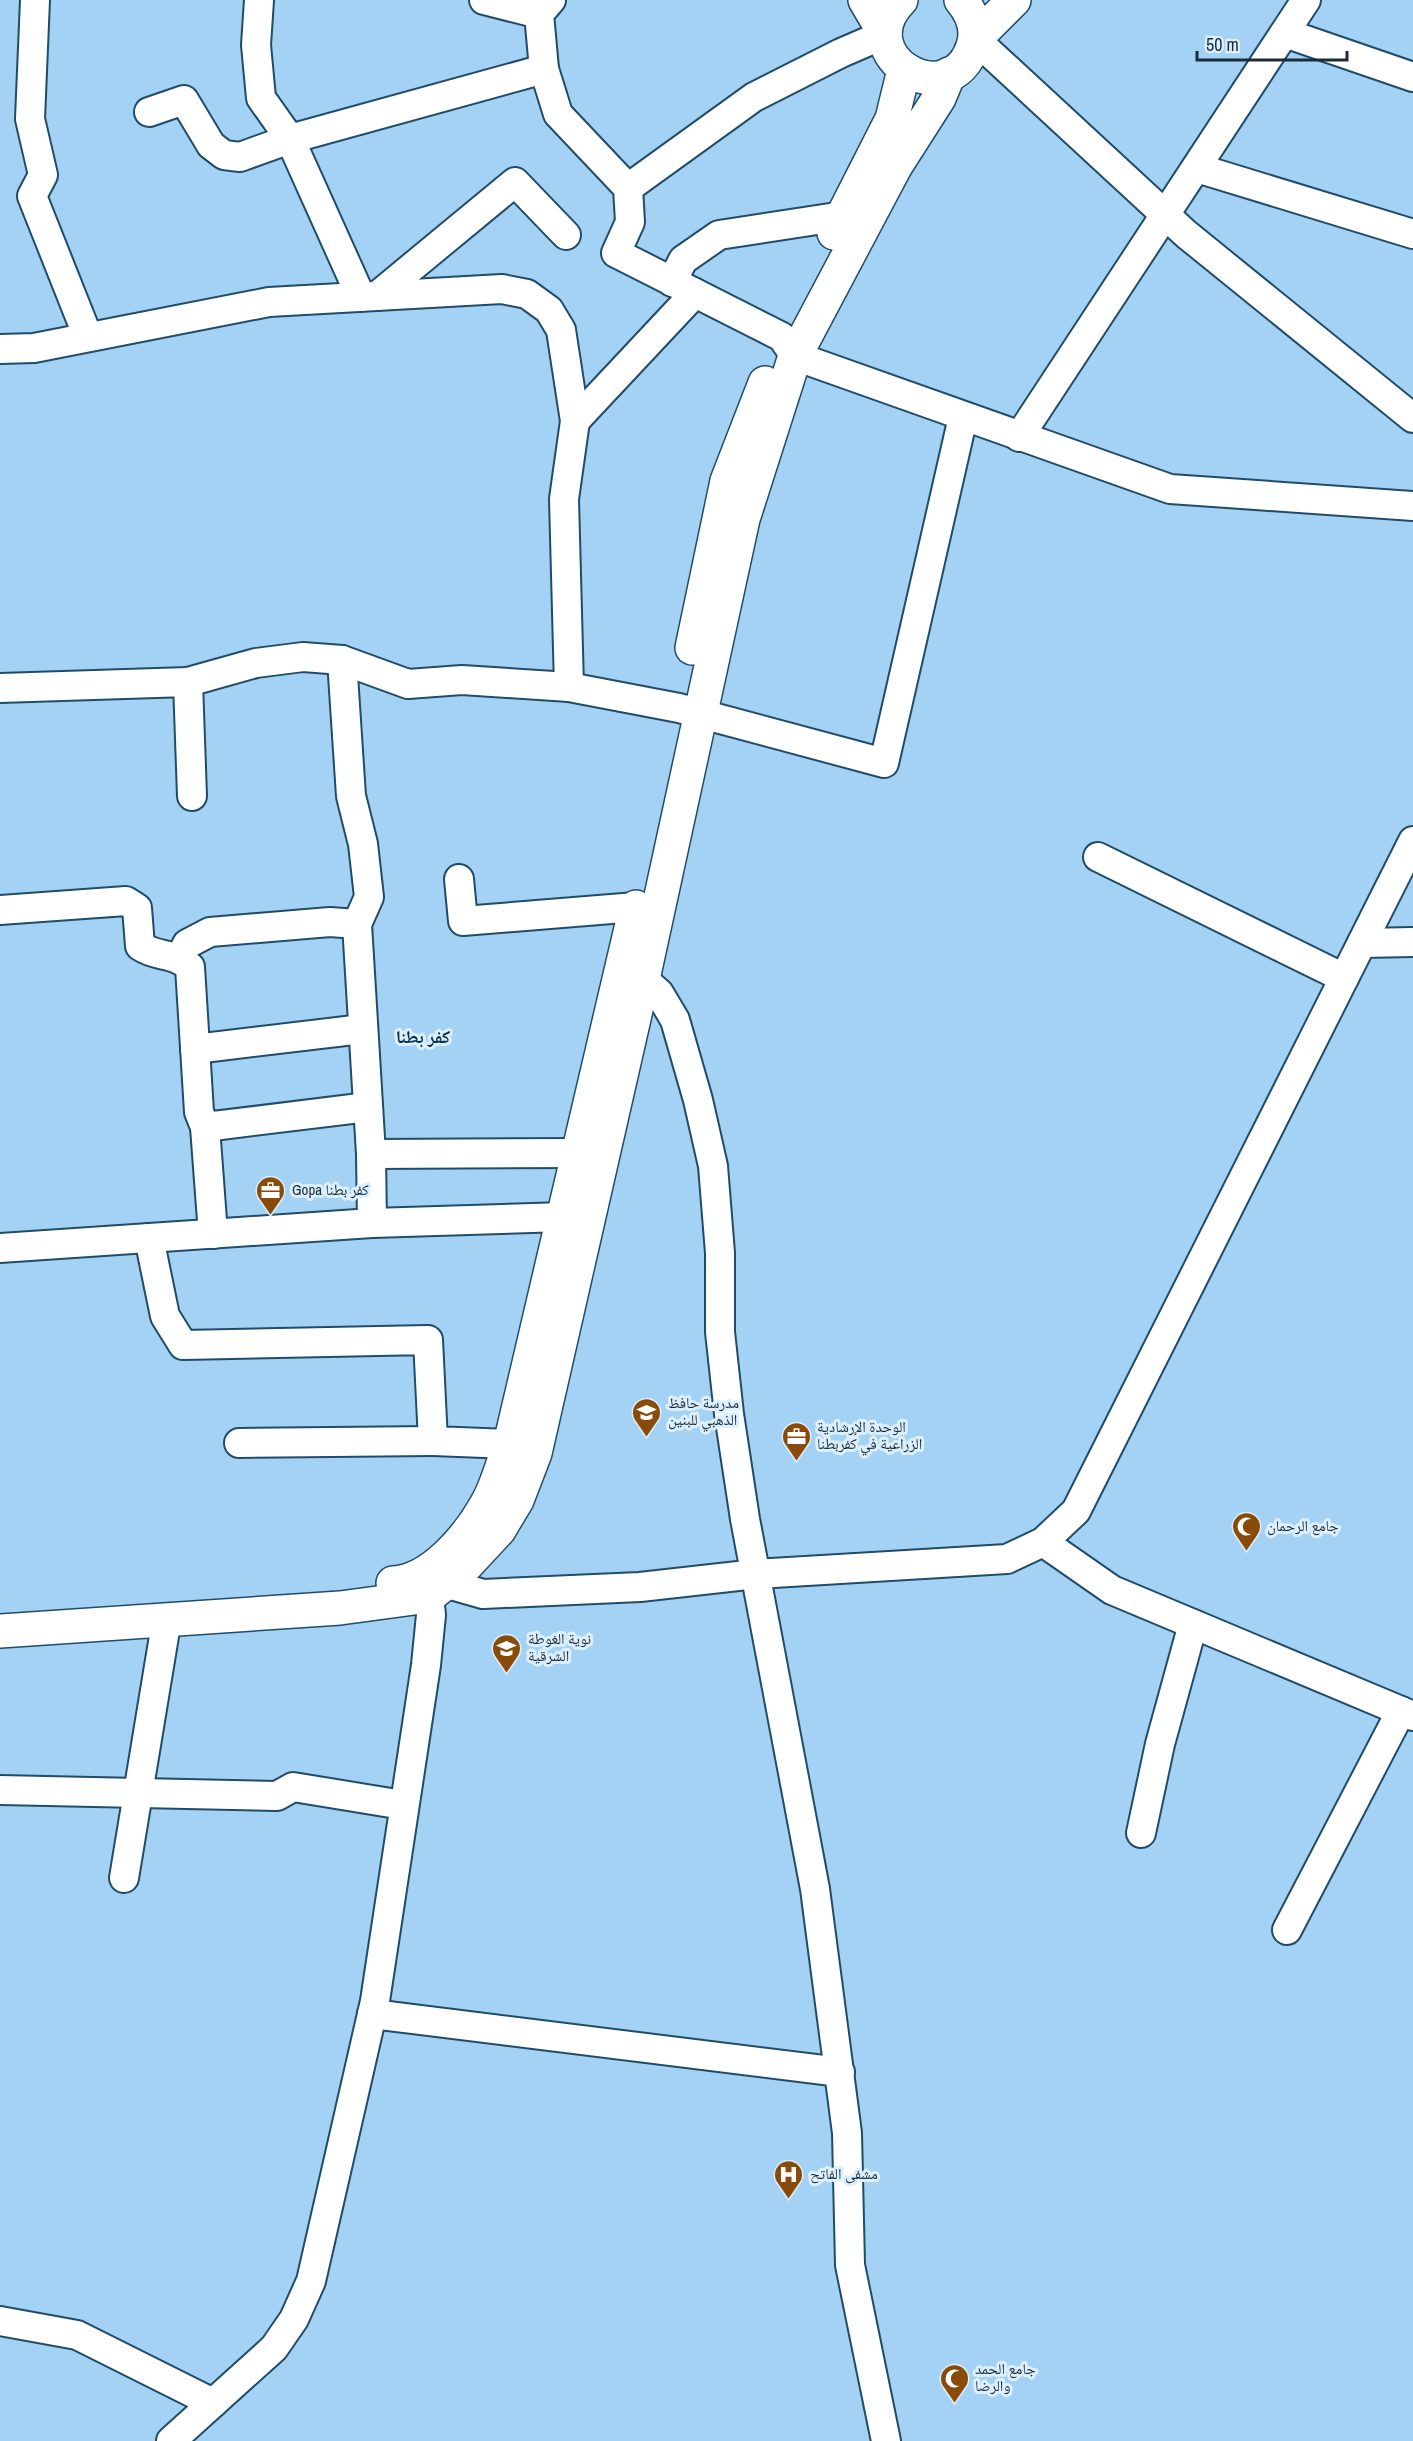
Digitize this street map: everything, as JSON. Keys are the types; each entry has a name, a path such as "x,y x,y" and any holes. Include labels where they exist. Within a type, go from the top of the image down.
{"main road":[{"path":"865,0 885,34 888,48 904,70 926,78 949,74 962,66 970,54 975,39 975,24 969,9 961,0"},
{"path":"885,34 888,20 901,0"},
{"path":"975,39 1014,0"},
{"path":"0,1608 403,1583 426,1571 447,1554 475,1523 488,1503 510,1444 636,907 788,347 843,216 892,119 904,70"},
{"path":"788,347 939,98 949,74"},
{"path":"0,1631 340,1608 438,1590 480,1553 499,1530 516,1500 535,1453 643,979 690,711"}],"street":[{"path":"35,0 30,119 43,175 32,196 88,337"},
{"path":"259,0 256,45 261,98 290,139 369,296"},
{"path":"484,0 545,7 544,69 558,114 628,188 630,222 616,253 683,287 788,347 963,417 1170,489 1413,506"},
{"path":"1019,437 1167,215 1306,0"},
{"path":"1285,33 1413,77"},
{"path":"628,188 754,97 841,52 885,34"},
{"path":"975,39 1167,215 1413,418"},
{"path":"149,112 184,100 212,145 224,155 240,157 290,139 544,69"},
{"path":"1197,168 1413,234"},
{"path":"369,296 515,182 566,235"},
{"path":"575,421 683,287 683,260 719,235 843,216"},
{"path":"0,349 34,348 269,302 502,289 527,294 549,310 561,330 575,421 564,499 569,687"},
{"path":"0,688 188,682 256,663 303,657 342,660 408,684 462,680 569,687 690,711 884,763 963,417"},
{"path":"342,660 351,796 363,844 369,897 357,924 371,1154 372,1223"},
{"path":"188,682 192,796"},
{"path":"171,2441 274,2348 294,2319 311,2281 372,2014 426,1665 431,1615 438,1590 483,1594 640,1587 756,1574 1007,1559 1043,1542 1076,1511 1413,840"},
{"path":"1098,857 1344,978"},
{"path":"459,879 463,921 636,907"},
{"path":"0,910 126,901 137,908 140,946 152,954 180,958 190,967 199,1112 205,1127 213,1234"},
{"path":"180,958 187,944 210,932 330,922 357,924"},
{"path":"1362,943 1413,942"},
{"path":"643,979 659,993 675,1020 698,1100 713,1166 720,1253 720,1332 729,1414 756,1574 815,1889 847,2133 850,2265 886,2441"},
{"path":"195,1049 362,1029"},
{"path":"205,1127 368,1107"},
{"path":"371,1154 579,1153"},
{"path":"0,1248 372,1223 564,1217"},
{"path":"149,1238 165,1316 183,1345 428,1340 433,1441"},
{"path":"239,1443 433,1441 510,1444"},
{"path":"1043,1542 1112,1590 1407,1713 1287,1929"},
{"path":"124,1878 167,1618"},
{"path":"1141,1833 1160,1744 1193,1624"},
{"path":"0,1790 138,1795 277,1796 293,1787 403,1805"},
{"path":"372,2014 840,2072"},
{"path":"0,2321 77,2336 213,2403"}],"place":[{"name":"Gopa كفر بطنا","path":"271,1216"},
{"name":"مدرسة حافظ الذهبي للبنين","path":"647,1438"},
{"name":"الوحدة الإرشادية الزراعية في كفربطنا","path":"796,1462"},
{"name":"جامع الرحمان","path":"1246,1552"},
{"name":"نوية الغوطة الشرقية","path":"507,1674"},
{"name":"مشفى الفاتح","path":"789,2200"},
{"name":"جامع الحمد والرضا","path":"954,2404"}],"district":[{"name":"كفر بطنا","path":"423,1037"}]}
